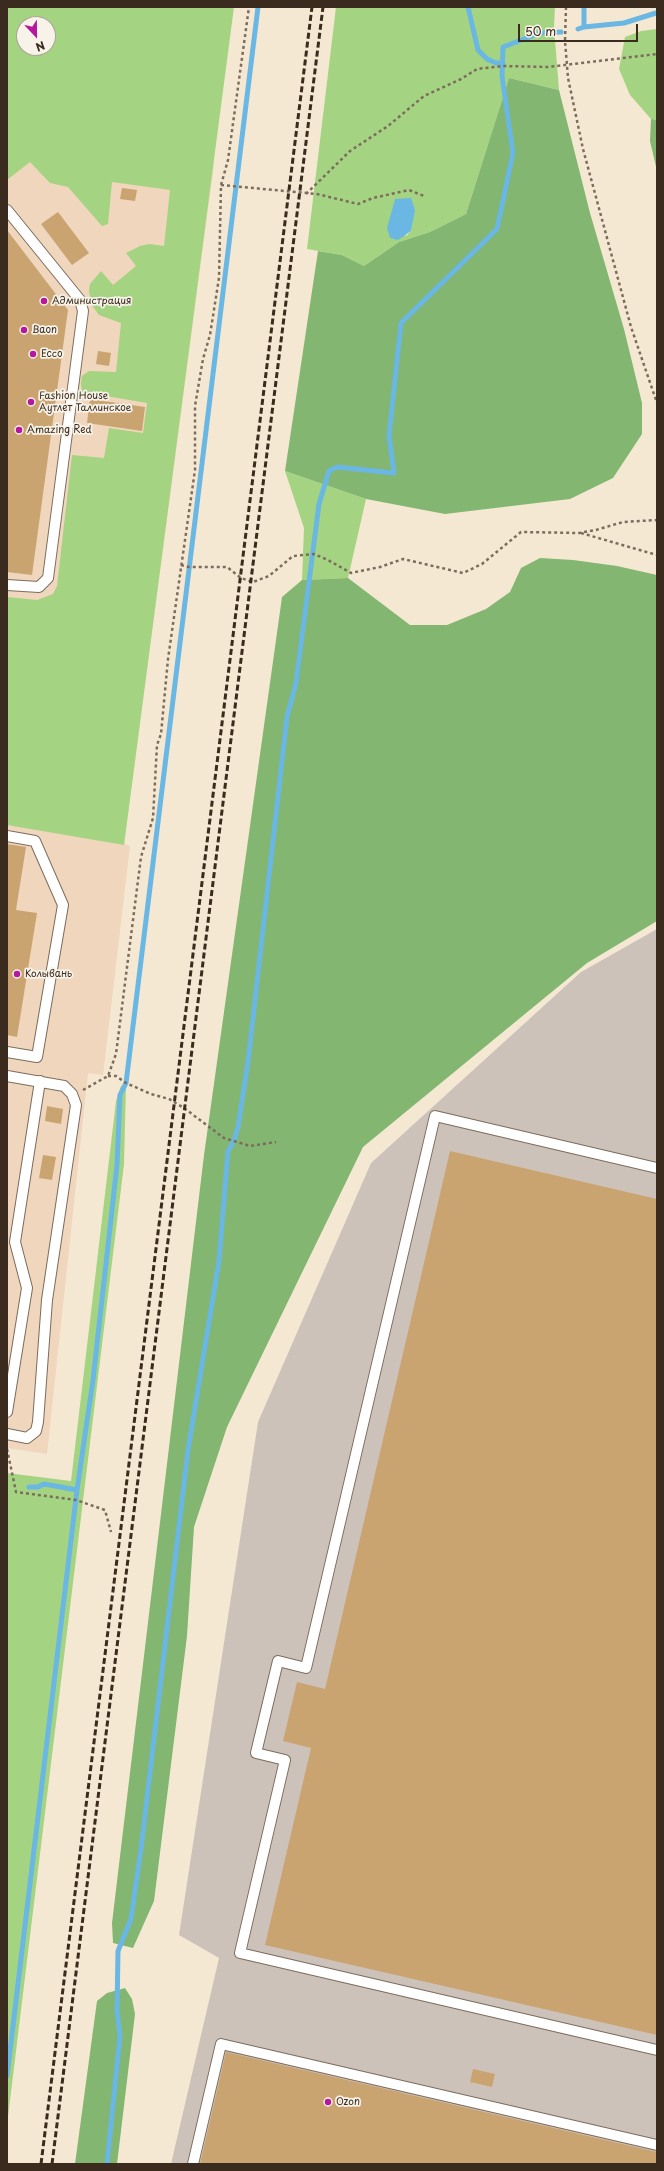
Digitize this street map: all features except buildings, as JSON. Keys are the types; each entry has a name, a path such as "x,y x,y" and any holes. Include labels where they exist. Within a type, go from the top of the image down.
{"lane":[{"path":"7,210 80,300 83,312 48,578 39,587 7,585"},
{"path":"7,836 36,841 63,905 37,1057 7,1052"},
{"path":"7,1076 64,1086 72,1094 76,1105 48,1300 38,1422 36,1431 27,1438 7,1434"},
{"path":"7,1412 27,1288 15,1242 40,1081"},
{"path":"657,1168 435,1116 306,1668 278,1662 256,1753 285,1760 240,1953 657,2050"},
{"path":"193,2164 221,2044 657,2145"}],"path":[{"path":"108,1076 116,1054 141,857 153,818 157,745 161,734 168,659 195,470 195,406 203,359 210,335 218,284 222,211 221,185 228,160 249,7"},
{"path":"566,7 565,41 568,78 583,149 598,210 631,327 657,403"},
{"path":"306,194 350,151 388,126 424,96 477,70 503,66 548,67 567,63 657,54"},
{"path":"221,185 317,194 358,204 373,198 409,190 424,196"},
{"path":"181,565 189,567 227,567 241,578 253,582 269,576 293,556 314,554 351,573 380,567 403,559 463,573 482,564 521,532 579,533 596,530 622,522 657,520"},
{"path":"579,533 657,555"},
{"path":"85,1089 108,1076 116,1076 126,1083 151,1094 169,1099 184,1108 224,1138 250,1146 276,1142"},
{"path":"7,1449 16,1492 76,1500 105,1510 111,1532"}],"shaded area":[{"name":"Fashion House Аутлет Таллинское","path":"7,138 214,164 124,844 130,846 103,1075 88,1073 47,1454 7,1448"},
{"path":"657,929 657,2164 171,2164 219,1958 179,1935 258,1422 371,1163 581,972"}],"green space":[{"name":"Fashion House Аутлет Таллинское","path":"7,7 234,7 124,845 7,825 7,597 37,600 53,594 57,586 72,455 104,458 109,428 143,433 147,403 82,392 82,376 89,371 116,372 121,323 99,315 91,304 89,290 90,284 101,271 113,285 136,266 126,253 140,246 149,244 164,246 170,190 112,182 108,224 102,226 68,187 50,183 30,162 7,180"},
{"path":"336,7 555,7 554,27 559,90 509,78 466,214 430,232 399,242 364,266 342,255 307,249","holes":["395,200 412,224 411,231 406,236 393,211"]},
{"path":"657,29 657,120 651,119 630,95 619,69 625,37 641,31"},
{"path":"509,78 559,90 590,213 624,329 642,403 642,434 613,478 570,499 445,514 366,499 285,471 318,251 342,255 364,266 399,242 430,232 466,214"},
{"path":"651,119 657,120 657,171 650,141"},
{"path":"285,471 366,499 348,578 302,580 304,528"},
{"path":"540,558 573,560 617,566 657,575 657,921 587,963 363,1147 227,1427 194,1527 187,1636 154,1901 133,1948 113,1943 112,1923 204,1155 282,597 302,580 348,578 410,625 447,625 486,609 510,592 521,568"},
{"path":"121,1086 126,1086 124,1164 7,2125 7,1473 71,1481 116,1101"},
{"path":"125,1988 132,1999 135,2014 117,2164 75,2164 97,2001 107,1993"}],"water":[{"path":"411,198 415,210 411,231 398,240 390,238 387,228 395,199"}],"waterway":[{"path":"7,2076 77,1490 93,1380 117,1165 120,1095 126,1083 258,7"},
{"path":"468,7 478,50 487,59 496,63 503,63"},
{"path":"584,7 584,27"},
{"path":"578,29 584,27 624,23 656,13"},
{"path":"107,2164 120,2036 117,2011 118,1951 131,1919 141,1849 188,1450 219,1261 228,1151 234,1141 238,1127 248,1062 287,717 296,683 319,504 329,471 337,467 394,473 389,436 401,323 497,229 513,153 502,76 503,47 540,33 561,32"},
{"path":"29,1487 38,1487 44,1484 77,1490"}],"railway":[{"path":"41,2164 312,7"},
{"path":"52,2164 323,7"}],"place":[{"name":"Администрация","path":"44,301"},
{"name":"Baon","path":"24,330"},
{"name":"Ecco","path":"33,354"},
{"name":"Fashion House Аутлет Таллинское","path":"31,402"},
{"name":"Amazing Red","path":"19,430"},
{"name":"Колывань","path":"17,974"},
{"name":"Ozon","path":"328,2102"}]}
